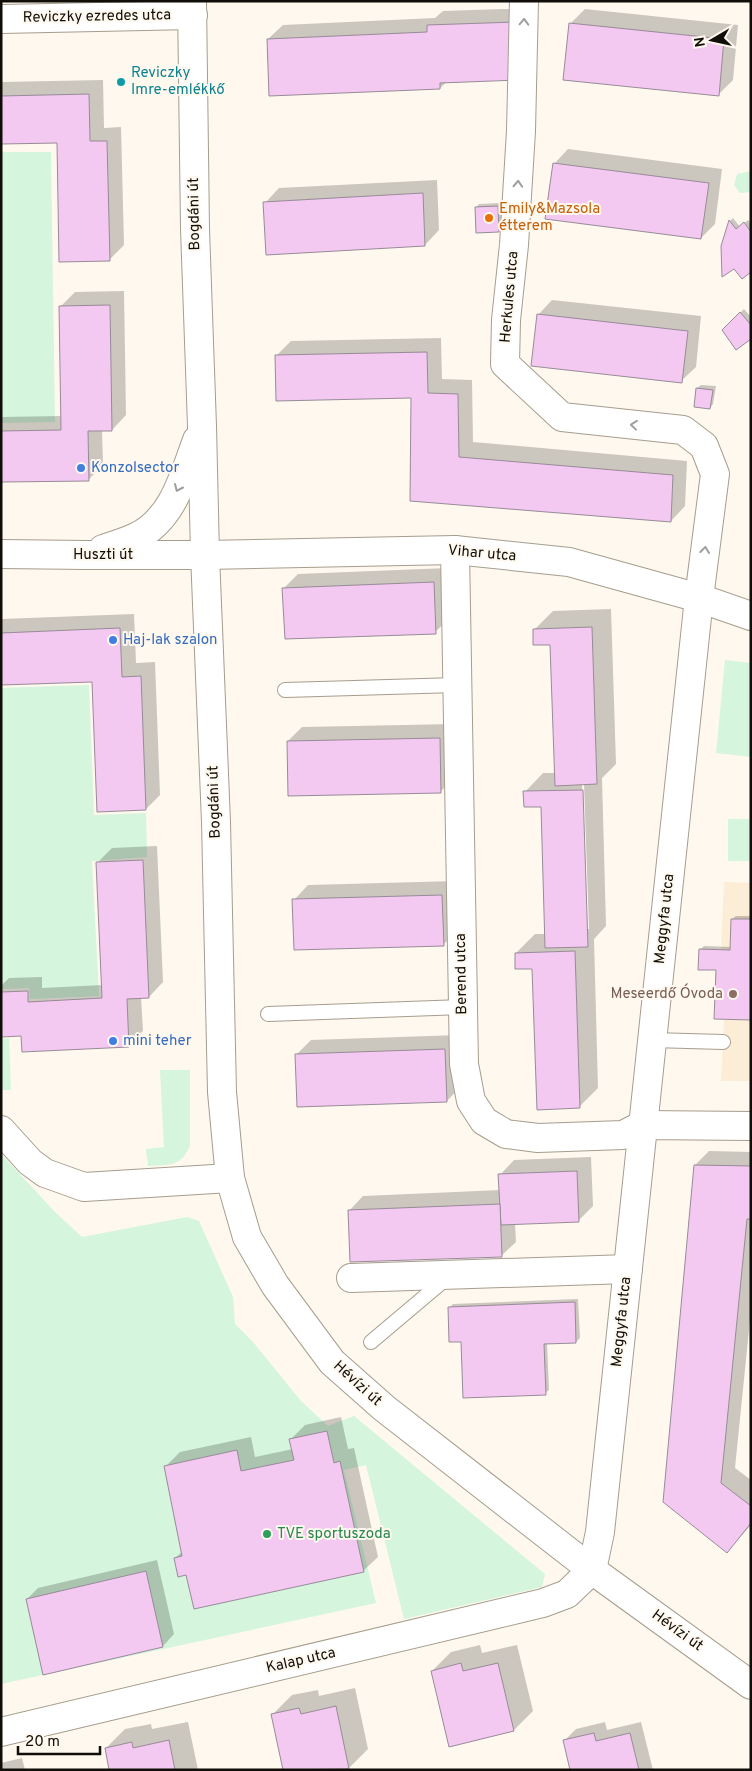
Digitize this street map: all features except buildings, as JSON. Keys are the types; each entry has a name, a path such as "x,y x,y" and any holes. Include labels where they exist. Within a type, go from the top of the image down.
{"street":[{"name":"Herkules utca","path":"524,1 519,160 514,245 506,320 505,364 562,417 683,430"},
{"name":"Reviczky ezredes utca","path":"1,19 192,8"},
{"name":"Bogdáni út","path":"192,8 195,229 205,555 216,822 222,1092 230,1178"},
{"name":"Bogdáni út","path":"86,555 138,536 162,518 186,472 202,426"},
{"name":"Meggyfa utca","path":"592,1570 600,1532 700,598 715,474 704,446 683,430"},
{"name":"Vihar utca","path":"205,555 454,550 569,562 700,598 751,616"},
{"name":"Berend utca","path":"454,550 464,1064 471,1101 484,1121 506,1134 538,1138 623,1135 643,1125 751,1126"},
{"name":"Huszti út","path":"1,554 205,555"},
{"path":"1,1130 30,1162 46,1173 84,1187 230,1178"},
{"name":"Hévízi út","path":"230,1178 247,1237 275,1285 332,1362 384,1408 592,1570 751,1684"},
{"path":"350,1278 628,1270"},
{"name":"Kalap utca","path":"1,1732 543,1603 567,1594 592,1570"}],"lane":[{"path":"285,690 457,685"},
{"path":"268,1014 463,1007"},
{"path":"652,1040 723,1042"},
{"path":"371,1342 451,1275"}],"shaded area":[{"name":"Meseerdő Óvoda","path":"724,882 751,883 751,1081 721,1081 724,1019 714,1019 716,970 698,970 699,949 721,950"}],"green space":[{"path":"1,152 51,152 55,422 1,423"},
{"path":"751,171 751,192 740,193 734,185 737,174"},
{"path":"725,660 751,663 751,757 716,753"},
{"path":"89,685 94,815 146,813 147,857 92,861 99,996 30,999 29,988 1,989 1,688"},
{"path":"728,819 751,819 751,861 728,861"},
{"path":"9,1038 11,1090 1,1090 1,1039"},
{"path":"160,1070 190,1070 190,1145 183,1157 174,1163 148,1166 146,1149 164,1147"},
{"path":"1,1154 55,1212 82,1237 187,1217 199,1221 233,1297 235,1324 253,1342 301,1401 328,1426 354,1416 545,1574 542,1587 404,1619 366,1465 344,1470 376,1603 1,1684"}],"place":[{"name":"Reviczky Imre-emlékkő","path":"121,82"},
{"name":"Emily&Mazsola étterem","path":"489,218"},
{"name":"Konzolsector","path":"81,468"},
{"name":"Haj-lak szalon","path":"113,640"},
{"name":"Meseerdő Óvoda","path":"733,994"},
{"name":"mini teher","path":"113,1041"},
{"name":"TVE sportuszoda","path":"267,1534"}]}
